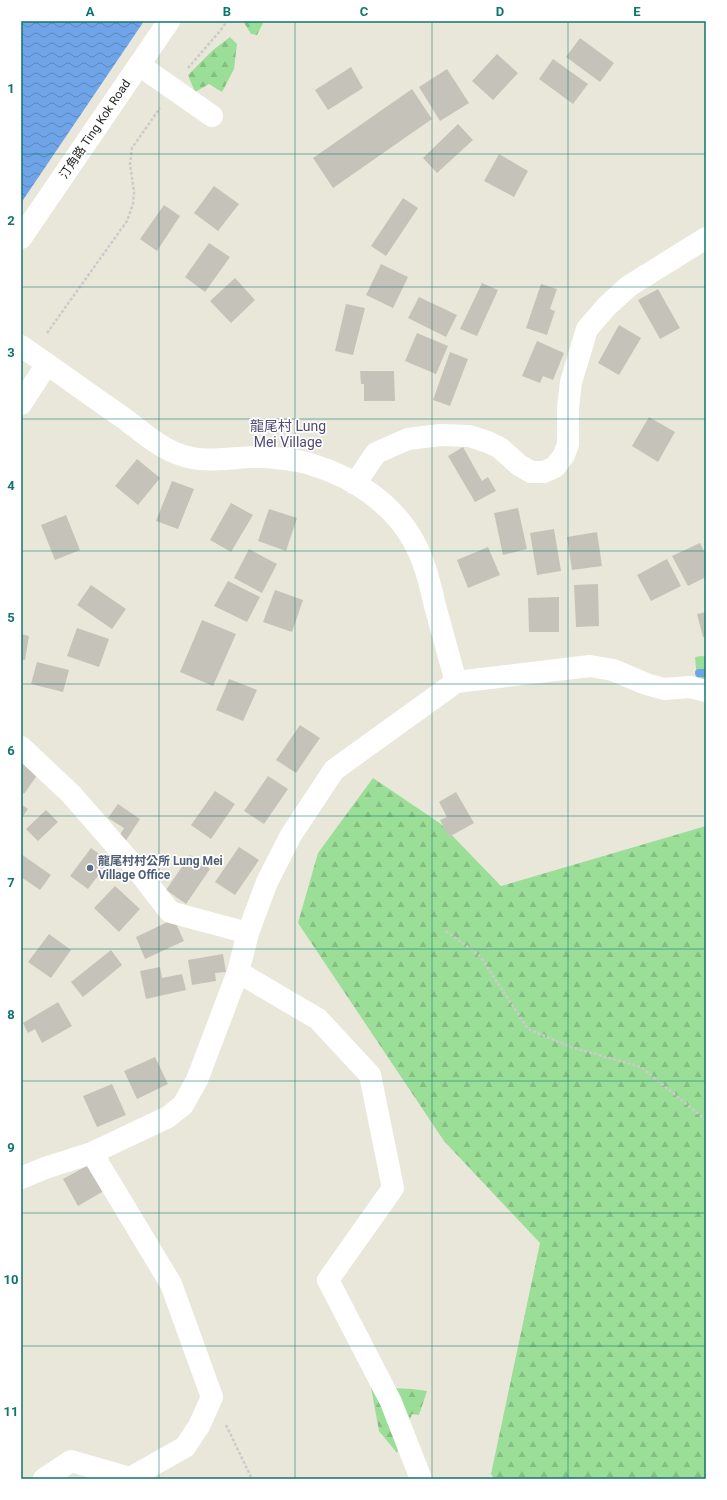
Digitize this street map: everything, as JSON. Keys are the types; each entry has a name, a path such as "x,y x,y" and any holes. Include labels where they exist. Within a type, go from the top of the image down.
{"street":[{"name":"汀角路 Ting Kok Road","path":"21,238 169,21"},
{"path":"139,65 212,116"},
{"path":"355,484 376,453 408,439 440,435 469,436 488,442 500,448 519,465 531,472 544,472 555,467 564,455 568,444 568,408 571,382 587,329 607,306 629,286 706,238"},
{"path":"21,346 155,441 181,455 196,459 210,460 256,457 295,460 316,465 355,484 388,507 404,526 414,542 428,580 456,682"},
{"path":"21,404 47,364"},
{"path":"21,1178 45,1168 92,1153 168,1117 183,1105 197,1080 238,972 248,933 267,882 291,835 334,770 456,682 590,666 613,670 646,684 664,689 690,687 706,691"},
{"path":"21,747 71,794 139,872 170,912 248,933"},
{"path":"238,972 318,1019 370,1075 393,1188 328,1280 391,1402 421,1479"},
{"path":"44,1479 71,1461 130,1478 185,1447 199,1426 212,1397 170,1284 92,1153"}],"path":[{"path":"44,338 127,221 133,204 134,192 130,164 132,148 135,142 174,89 188,67 227,21"},
{"path":"446,931 480,956 528,1028 571,1047 641,1067 706,1120"},
{"path":"212,1397 252,1479"}],"green space":[{"path":"243,21 264,21 257,35 251,34"},
{"path":"230,37 237,44 234,69 222,92 209,84 195,92 188,75 213,50"},
{"path":"706,656 706,691 698,690 695,657"},
{"path":"373,778 441,824 501,886 706,826 706,1479 494,1479 491,1474 540,1243 444,1141 298,923 318,853"},
{"path":"371,1387 427,1391 419,1415 412,1414 397,1453 379,1431"}],"water":[{"path":"21,21 144,21 21,203"}],"building":[{"path":"580,38 614,63 600,82 566,57"},
{"path":"497,54 518,73 493,100 472,81"},
{"path":"553,59 588,84 573,104 539,79"},
{"path":"351,67 363,88 328,110 315,90"},
{"path":"447,69 469,103 440,121 419,87"},
{"path":"412,89 432,119 333,188 313,158"},
{"path":"458,124 473,140 437,173 423,158"},
{"path":"499,154 528,171 514,197 484,181"},
{"path":"214,186 239,204 218,231 194,213"},
{"path":"403,198 418,208 386,256 371,246"},
{"path":"164,205 180,216 157,251 140,239"},
{"path":"209,243 230,257 205,292 185,277"},
{"path":"381,264 408,277 393,308 366,295"},
{"path":"235,278 255,300 231,323 210,301"},
{"path":"482,283 498,290 477,336 460,329"},
{"path":"541,284 557,289 550,309 555,311 547,335 526,328"},
{"path":"658,289 680,328 660,339 638,300"},
{"path":"419,297 457,315 446,337 408,318"},
{"path":"346,304 365,308 353,355 335,351"},
{"path":"619,325 641,338 619,375 598,363"},
{"path":"417,333 448,346 436,374 405,361"},
{"path":"537,341 564,353 553,380 543,376 540,383 522,376"},
{"path":"450,352 468,359 450,406 433,400"},
{"path":"360,371 394,371 395,401 364,401 364,384 361,384"},
{"path":"649,417 675,432 658,462 632,446"},
{"path":"463,447 482,481 488,477 496,491 475,502 448,456"},
{"path":"137,459 160,478 138,505 115,486"},
{"path":"172,481 194,489 178,529 156,521"},
{"path":"231,503 253,515 231,552 210,540"},
{"path":"518,508 527,549 503,555 494,513"},
{"path":"269,509 297,518 286,551 258,541"},
{"path":"66,515 80,550 55,560 41,525"},
{"path":"554,529 561,571 537,575 530,533"},
{"path":"597,532 602,566 572,570 567,537"},
{"path":"700,543 706,555 706,577 688,586 672,556"},
{"path":"488,547 500,575 468,588 457,560"},
{"path":"249,549 277,564 262,593 234,578"},
{"path":"667,559 681,586 651,601 637,575"},
{"path":"228,581 260,597 247,622 214,606"},
{"path":"598,584 599,626 576,627 574,585"},
{"path":"91,585 126,609 112,629 77,605"},
{"path":"275,590 303,600 292,632 263,622"},
{"path":"559,597 559,632 529,632 528,598"},
{"path":"706,612 706,637 703,637 697,614"},
{"path":"202,620 236,634 213,686 180,672"},
{"path":"77,628 109,639 99,667 67,656"},
{"path":"21,634 29,636 25,660 21,660"},
{"path":"37,662 69,670 63,692 31,684"},
{"path":"229,679 257,690 243,721 216,710"},
{"path":"300,725 320,738 296,773 276,760"},
{"path":"21,757 40,771 24,794 21,791"},
{"path":"268,776 288,789 264,824 244,811"},
{"path":"215,791 235,804 211,839 191,825"},
{"path":"456,792 474,823 449,837 440,820 447,817 439,802"},
{"path":"21,804 28,809 21,819"},
{"path":"118,804 140,819 125,842 118,838 124,828 108,818"},
{"path":"46,810 58,822 38,841 26,829"},
{"path":"239,847 259,860 235,895 215,882"},
{"name":"龍尾村村公所 Lung Mei Village Office","path":"91,848 109,861 88,889 70,876"},
{"path":"21,854 51,875 40,890 21,877"},
{"path":"190,855 210,869 186,904 166,890"},
{"path":"115,886 140,909 119,932 94,908"},
{"path":"174,919 184,941 145,959 136,937"},
{"path":"49,934 71,950 51,978 28,962"},
{"path":"111,950 122,965 83,997 71,982"},
{"path":"223,954 226,972 215,973 216,981 192,985 188,960"},
{"path":"160,967 162,978 182,974 186,990 146,999 140,971"},
{"path":"58,1002 72,1026 42,1043 35,1029 28,1033 23,1023"},
{"path":"155,1057 168,1084 137,1099 124,1071"},
{"path":"112,1084 126,1115 97,1127 83,1096"},
{"path":"94,1162 109,1188 78,1206 63,1179"}],"waterway":[{"path":"699,673 706,673"}],"place":[{"name":"龍尾村村公所 Lung Mei Village Office","path":"90,868"}],"district":[{"name":"龍尾村 Lung Mei Village","path":"288,434"}]}
